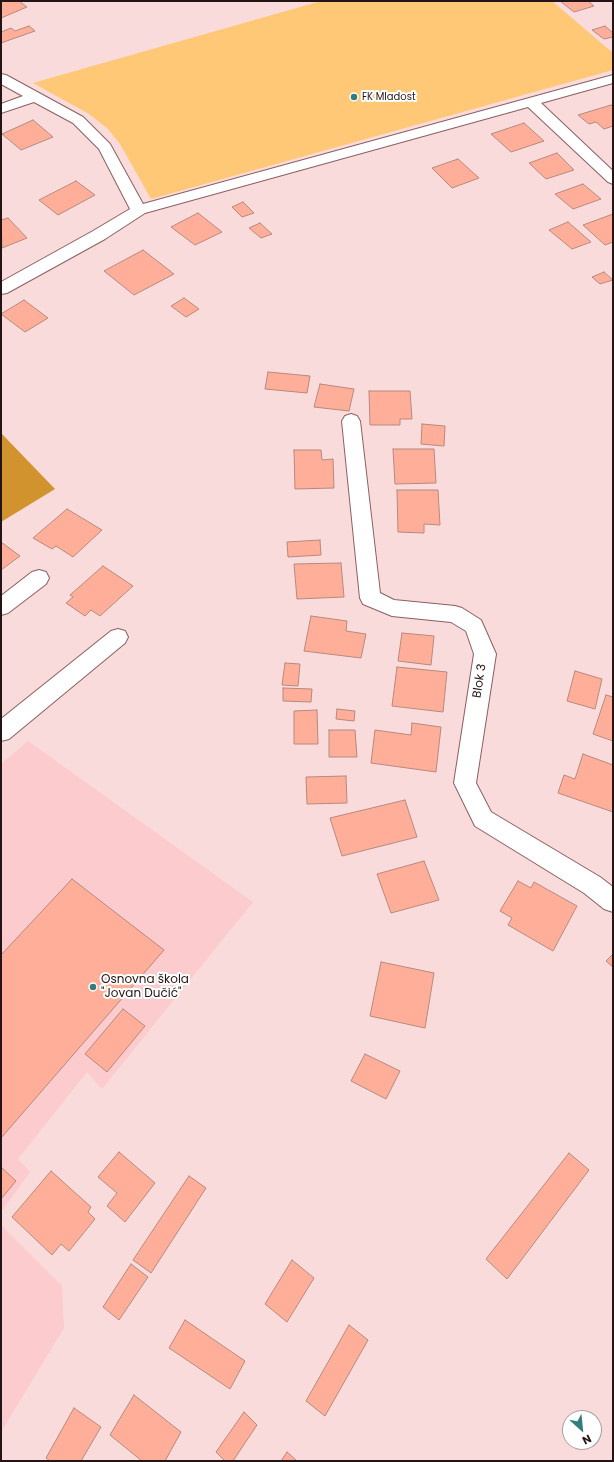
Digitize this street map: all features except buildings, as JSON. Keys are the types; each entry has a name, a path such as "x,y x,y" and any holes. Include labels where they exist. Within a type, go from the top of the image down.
{"street":[{"path":"1,78 78,120 105,147 139,210"},
{"path":"1,289 99,236 139,210 613,79"},
{"path":"1,109 35,96"},
{"path":"530,101 613,179"},
{"name":"Blok 3","path":"351,421 370,598 392,608 455,614 474,626 485,654 465,783 483,820 592,885 613,901"},
{"path":"1,607 39,578"},
{"path":"1,732 118,637"}],"shaded area":[{"path":"321,1 552,1 613,53 613,70 151,199 120,144 108,129 89,114 33,83"},
{"path":"1,433 55,489 1,522"},
{"name":"Osnovna škola \"Jovan Dučić\"","path":"28,741 253,902 102,1089 87,1072 18,1159 30,1172 1,1212 1,764"},
{"path":"1,1225 62,1286 64,1328 1,1432"}],"place":[{"name":"FK Mladost","path":"354,97"},
{"name":"Osnovna škola \"Jovan Dučić\"","path":"93,987"}]}
